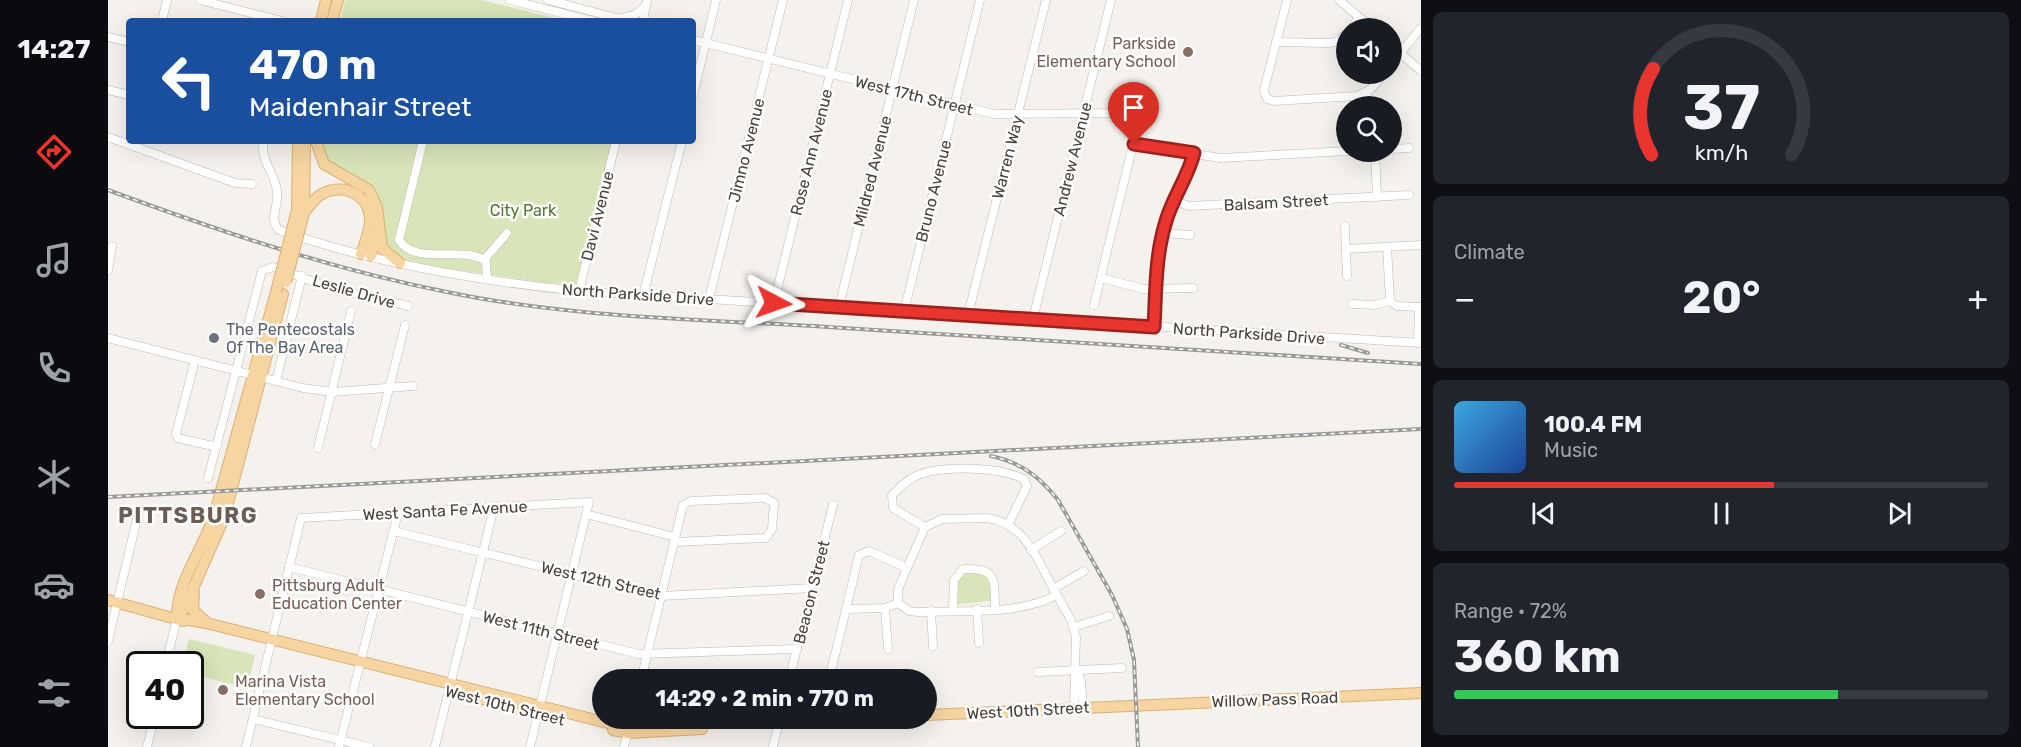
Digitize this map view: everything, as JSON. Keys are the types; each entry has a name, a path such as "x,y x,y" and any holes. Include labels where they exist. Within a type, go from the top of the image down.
{"main road":[{"path":"322,18 326,0"},
{"path":"333,18 338,0"},
{"path":"177,618 182,590 207,537 257,375 300,212 299,144"},
{"path":"317,144 324,164 369,190 377,207 382,248 400,263"},
{"path":"300,212 329,191 340,189 358,195 366,203 370,219 366,255"},
{"path":"366,255 378,223"},
{"path":"177,618 184,609 224,518 257,375"},
{"path":"199,575 193,610 206,622"},
{"path":"113,601 271,643"},
{"path":"177,618 206,622 271,643"},
{"name":"West 10th Street","path":"271,643 540,710 592,719"},
{"name":"Willow Pass Road","path":"1130,705 1421,693"},
{"name":"West 10th Street","path":"937,715 1130,705"}],"street":[{"path":"163,18 167,0"},
{"path":"200,0 270,18"},
{"path":"510,0 581,18"},
{"path":"548,0 617,18"},
{"path":"696,83 716,0"},
{"name":"Jimno Avenue","path":"709,299 783,0"},
{"name":"Rose Ann Avenue","path":"774,303 848,0"},
{"name":"Mildred Avenue","path":"839,307 914,0"},
{"name":"Bruno Avenue","path":"904,312 980,0"},
{"name":"Warren Way","path":"968,315 1046,0"},
{"name":"Andrew Avenue","path":"1033,319 1112,0"},
{"path":"1287,0 1264,90 1268,99 1274,101 1344,98 1365,93 1374,84"},
{"path":"1339,0 1359,18"},
{"path":"629,18 646,3"},
{"path":"644,18 646,3"},
{"path":"1402,51 1421,28"},
{"path":"108,37 126,41"},
{"name":"West 17th Street","path":"696,41 954,106 1017,116 1138,113"},
{"path":"1276,42 1336,42"},
{"path":"1402,55 1421,70"},
{"path":"108,90 126,94"},
{"path":"1094,305 1138,124"},
{"path":"108,137 126,142"},
{"path":"135,144 236,183 252,184"},
{"name":"North Parkside Drive","path":"264,144 263,154 277,182 278,196 274,217 277,228 309,241 366,255 487,279 579,291 643,296 1419,343"},
{"path":"422,144 399,240 409,248 424,252 446,256 476,256 484,260"},
{"name":"Davi Avenue","path":"579,291 615,144"},
{"path":"643,296 681,144"},
{"path":"1134,144 1220,158 1336,152"},
{"path":"1402,148 1409,148"},
{"path":"1154,327 1158,255 1163,233 1175,201 1188,176 1194,153"},
{"path":"1375,162 1377,197"},
{"name":"Balsam Street","path":"1175,201 1189,206 1409,195"},
{"path":"1345,225 1347,276"},
{"path":"487,279 484,260 507,233"},
{"path":"1163,233 1191,235"},
{"path":"1346,249 1421,245"},
{"path":"108,270 112,246"},
{"path":"1387,246 1390,301"},
{"name":"Leslie Drive","path":"237,370 262,271 273,267 338,289 408,306"},
{"path":"276,381 302,276"},
{"path":"1101,278 1156,290 1193,288"},
{"path":"1352,304 1374,305 1390,301 1397,306 1420,307 1419,343"},
{"path":"318,448 351,311"},
{"path":"375,444 405,325"},
{"path":"108,338 276,381 332,392 414,386"},
{"path":"195,360 176,434 178,438 217,447"},
{"path":"208,478 237,370"},
{"path":"925,527 892,508 892,495 899,487 920,474 989,469 1009,472 1024,479 1027,486 1009,523"},
{"path":"530,747 586,514 675,540 766,538 772,529 774,503 765,498 687,502 682,508 675,540 662,596 644,669"},
{"name":"West Santa Fe Avenue","path":"289,567 301,518 589,502 586,514"},
{"name":"Beacon Street","path":"792,669 833,505"},
{"path":"435,747 494,507"},
{"path":"108,641 113,601 139,510"},
{"path":"340,744 398,513"},
{"path":"898,603 898,589 925,527 942,519 987,518 1009,523 1023,535 1074,627 1076,670 1081,681 1078,708"},
{"name":"West 12th Street","path":"394,531 662,596 812,588"},
{"path":"1031,550 1061,531"},
{"path":"832,669 861,552 868,551 907,568"},
{"path":"246,747 289,567"},
{"name":"West 11th Street","path":"289,567 648,655 797,649"},
{"path":"953,610 954,580 963,569 982,568 988,572 994,586 995,609"},
{"path":"898,603 909,611 1031,606 1084,571"},
{"path":"846,609 885,608 898,603"},
{"path":"885,608 888,649"},
{"path":"977,609 979,643"},
{"path":"931,611 933,646"},
{"path":"1074,627 1109,616"},
{"path":"169,651 177,618"},
{"path":"1038,672 1122,668"},
{"path":"253,718 340,744 369,747"},
{"path":"147,747 152,729"},
{"path":"624,747 628,729"},
{"path":"774,747 778,729"}],"green space":[{"path":"345,0 482,0 555,18 341,18"},
{"name":"City Park","path":"321,144 611,144 576,284 545,283 401,259 386,248 377,200 329,163"},
{"path":"967,572 986,575 990,586 990,601 958,604 957,582"},
{"path":"189,639 255,655 247,688 204,677 204,651 186,651"}],"railway":[{"path":"108,190 191,220 318,260 404,283 494,301 636,316 1421,364"},
{"path":"1341,345 1368,353"},
{"path":"108,497 1421,429"},
{"path":"991,456 1020,466 1037,478 1058,500 1112,595 1127,629 1134,660 1138,747"}],"place":[{"name":"Parkside Elementary School","path":"1188,52"},
{"name":"The Pentecostals Of The Bay Area","path":"214,338"},
{"name":"Pittsburg Adult Education Center","path":"260,594"},
{"name":"Marina Vista Elementary School","path":"223,690"}],"district":[{"name":"PITTSBURG","path":"188,515"}],"route":[{"path":"774,303 1154,327 1156,272 1163,233 1170,210 1188,176 1194,153 1134,144"}]}
